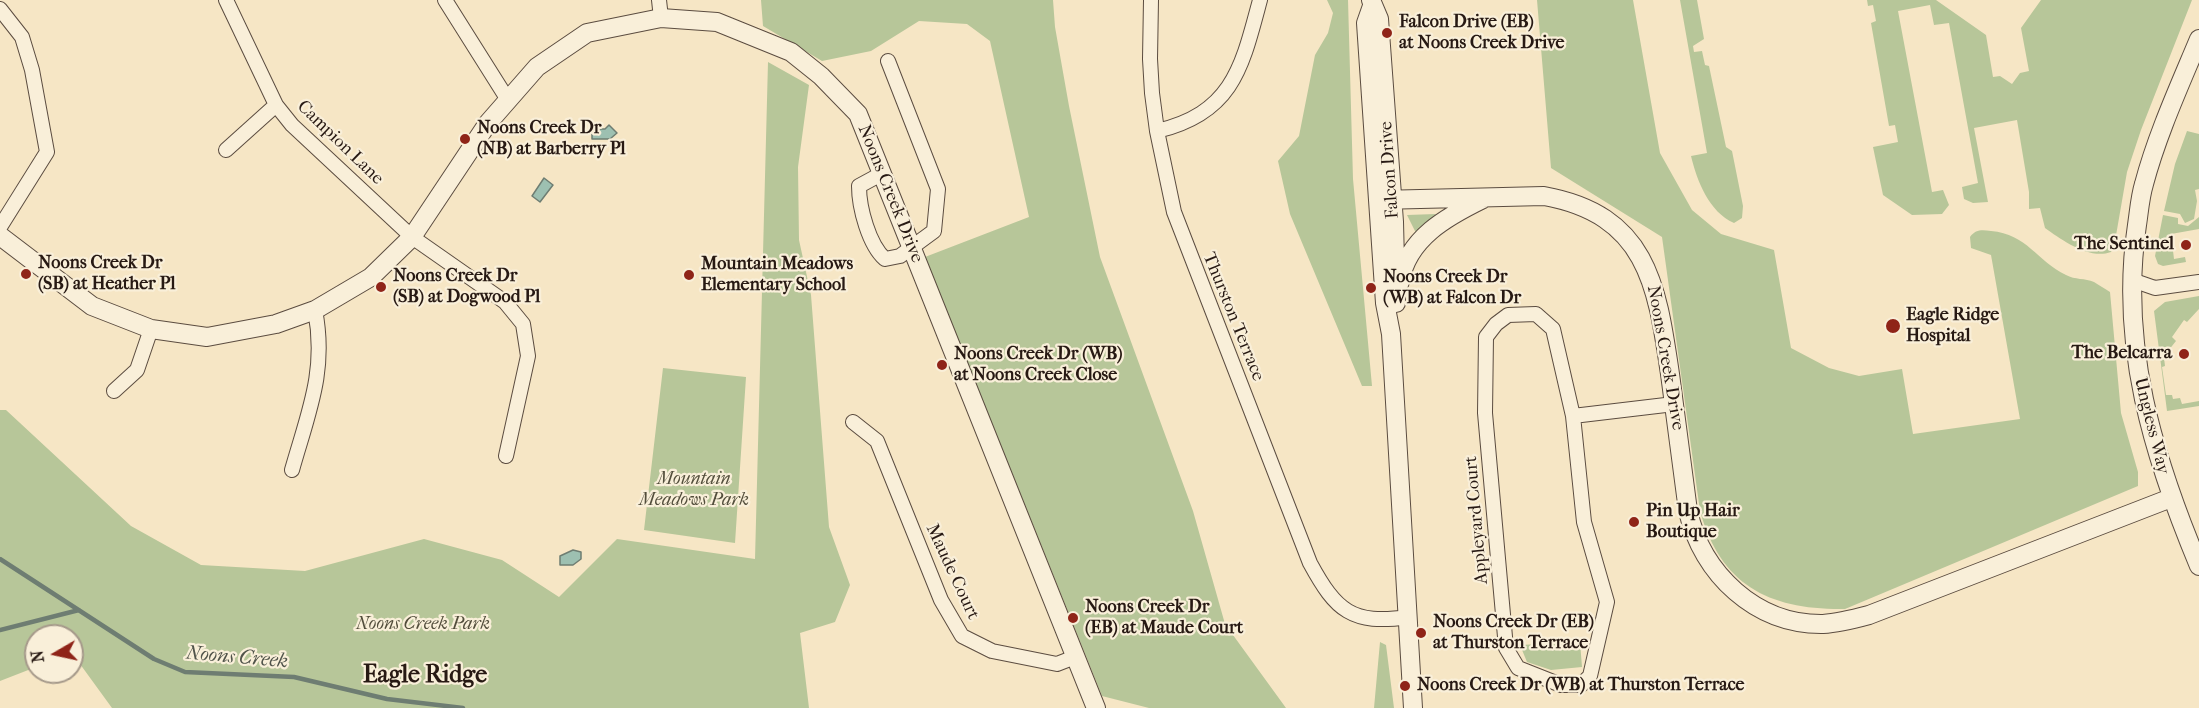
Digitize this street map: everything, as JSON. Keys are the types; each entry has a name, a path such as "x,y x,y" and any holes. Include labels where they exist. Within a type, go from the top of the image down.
{"street":[{"name":"Campion Lane","path":"226,0 276,105 292,125 412,237 505,302 523,324 528,356 506,456"},
{"path":"445,0 508,100"},
{"path":"1151,0 1150,59 1157,131 1185,123 1210,107 1229,90 1246,50 1260,0"},
{"name":"Falcon Drive","path":"1372,3 1366,23 1396,304 1391,334"},
{"path":"0,9 22,37 32,70 46,152 0,227"},
{"name":"Noons Creek Drive","path":"0,236 92,306 151,329 207,337 276,324 315,310 371,277 412,237 488,123 537,67 587,33 660,9 717,22 791,52 821,76 858,114 1096,708"},
{"name":"Ungless Way","path":"2199,39 2169,111 2143,185 2132,256 2136,363 2147,421 2171,498 2199,566"},
{"path":"883,173 859,186 859,200 877,252 885,259 900,256 933,231 938,189 888,62"},
{"path":"226,150 276,105"},
{"name":"Thurston Terrace","path":"1157,131 1174,212 1189,256 1310,563 1330,597 1348,614 1363,619 1408,617"},
{"name":"Noons Creek Drive","path":"1386,200 1521,195 1565,200 1606,219 1625,238 1642,259 1659,303 1689,511 1698,544 1715,570 1736,593 1783,618 1822,624 1869,615 2171,498"},
{"path":"1396,304 1401,275 1419,241 1444,218 1489,196"},
{"path":"1386,200 1384,303 1391,334 1413,708"},
{"path":"2132,280 2155,288 2199,282"},
{"path":"292,470 319,374 321,340 315,310"},
{"name":"Appleyard Court","path":"1536,314 1553,329 1574,416 1584,522 1607,602 1590,676 1581,685 1561,685 1518,668 1506,648 1485,413 1486,337 1496,324 1508,315 1536,314"},
{"path":"114,391 137,370 151,329"},
{"path":"1574,416 1674,404"},
{"name":"Maude Court","path":"853,422 877,441 941,600 962,636 992,651 1057,664 1075,657"}],"green space":[{"path":"761,0 1053,0 1055,27 1069,106 1100,257 1193,511 1225,624 1286,708 1149,708 1102,696 925,257 1029,217 990,41 967,24 919,21 871,51 822,61 763,26"},
{"path":"1327,0 1348,0 1353,179 1372,386 1362,386 1290,214 1278,161 1299,136 1315,55 1328,33 1333,13"},
{"path":"1537,0 1633,0 1660,153 1692,210 1721,234 1774,250 1791,348 1829,368 1859,376 1902,369 1913,434 2020,419 1991,255 1971,248 1970,237 1977,231 1991,231 2014,237 2066,275 2094,282 2110,292 2121,413 2138,472 2138,486 1845,609 1794,605 1752,588 1735,575 1721,558 1709,537 1700,511 1662,237 1551,168"},
{"path":"1680,0 1697,0 1704,39 1693,46 1694,52 1702,51 1705,65 1709,66 1726,147 1732,151 1743,206 1742,218 1734,223 1725,218 1705,195 1691,156 1707,153"},
{"path":"1867,0 1936,0 1986,35 1993,77 2000,76 2012,84 2020,73 2029,71 2021,28 2041,0 2192,0 2127,172 2114,247 2111,252 2094,253 2076,248 2045,228 2040,208 2029,209 2029,192 2017,120 1974,128 1988,202 1973,203 1964,199 1962,187 1978,183 1949,23 1934,25 1930,5 1898,11 1932,192 1943,190 1949,205 1942,214 1912,215 1883,195 1873,147 1898,142 1895,125 1889,126 1871,23 1876,21 1873,5 1868,6"},
{"name":"Noons Creek Park","path":"768,62 809,85 798,167 799,240 811,295 829,527 850,585 835,622 800,633 809,708 112,708 84,670 84,624 24,624 24,672 0,681 0,410 6,410 131,526 201,565 305,571 424,539 502,560 559,597 617,539 755,559"},
{"path":"2187,131 2199,134 2199,189 2195,190 2197,201 2194,219 2185,223 2180,214 2164,211 2175,164"},
{"path":"1436,214 1416,233 1407,215"},
{"path":"2163,215 2178,218 2178,224 2188,226 2199,217 2199,229 2171,234 2174,259 2185,257 2186,262 2163,266 2158,264 2155,256"},
{"path":"2199,296 2199,309 2187,322 2184,320 2172,337 2176,341 2168,351 2169,357 2164,358 2165,366 2162,367 2166,395 2172,395 2173,399 2180,398 2182,404 2199,401 2199,406 2167,411 2154,311 2165,302"},
{"name":"Mountain Meadows Park","path":"663,368 746,377 735,543 644,530"},
{"path":"1380,642 1386,645 1394,708 1374,708"},
{"path":"1580,642 1582,667 1551,670 1527,662 1520,645"}],"shaded area":[{"path":"609,125 617,133 610,139 592,139 592,129 605,129"},
{"path":"544,178 553,185 540,202 532,196"},
{"path":"573,550 581,552 581,559 573,565 560,565 560,556"}],"waterway":[{"name":"Noons Creek","path":"0,559 154,659 185,672 294,677 387,699 463,708"},
{"path":"0,630 79,610"}],"place":[{"name":"Falcon Drive (EB) at Noons Creek Drive","path":"1387,33"},
{"name":"Noons Creek Dr (NB) at Barberry Pl","path":"465,139"},
{"name":"The Sentinel","path":"2186,245"},
{"name":"Noons Creek Dr (SB) at Heather Pl","path":"26,274"},
{"name":"Mountain Meadows Elementary School","path":"689,275"},
{"name":"Noons Creek Dr (SB) at Dogwood Pl","path":"381,287"},
{"name":"Noons Creek Dr (WB) at Falcon Dr","path":"1371,288"},
{"name":"Eagle Ridge Hospital","path":"1893,326"},
{"name":"The Belcarra","path":"2184,354"},
{"name":"Noons Creek Dr (WB) at Noons Creek Close","path":"942,365"},
{"name":"Pin Up Hair Boutique","path":"1634,522"},
{"name":"Noons Creek Dr (EB) at Maude Court","path":"1073,618"},
{"name":"Noons Creek Dr (EB) at Thurston Terrace","path":"1421,633"},
{"name":"Noons Creek Dr (WB) at Thurston Terrace","path":"1405,686"}],"district":[{"name":"Eagle Ridge","path":"425,676"}]}
